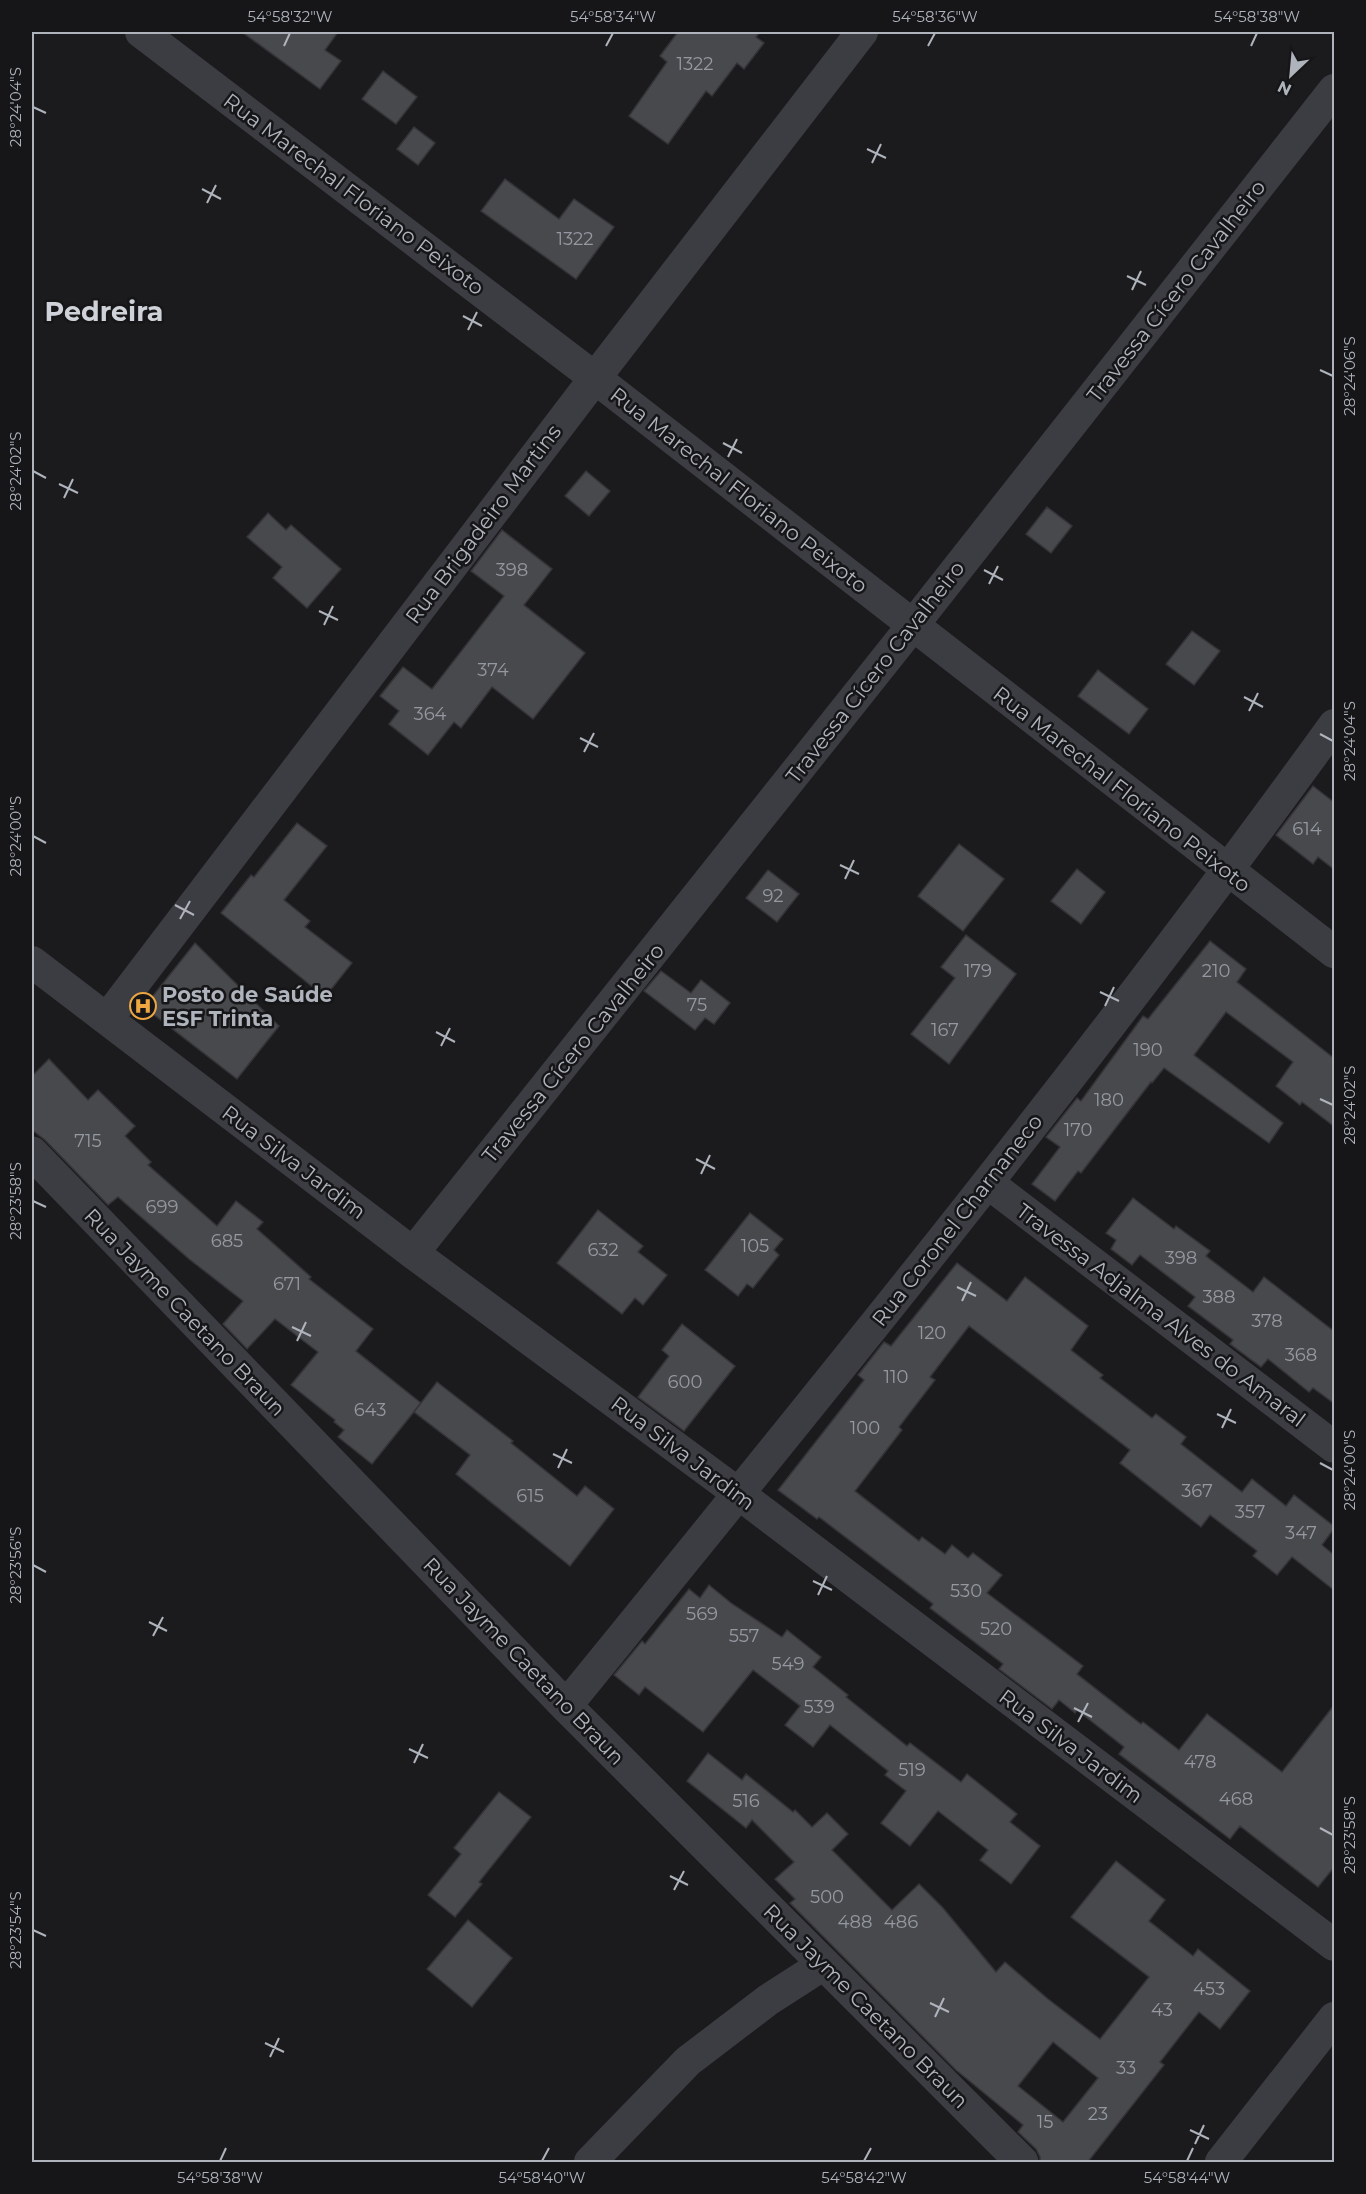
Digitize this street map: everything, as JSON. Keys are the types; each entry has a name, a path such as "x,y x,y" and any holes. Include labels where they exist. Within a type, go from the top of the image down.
{"street":[{"name":"Rua Marechal Floriano Peixoto","path":"141,32 595,378 1228,872 1335,952"},
{"name":"Rua Brigadeiro Martins","path":"107,1019 595,378 862,32"},
{"name":"Travessa Cícero Cavalheiro","path":"413,1253 1335,90"},
{"name":"Rua Coronel Charnaneco","path":"566,1706 988,1183 1228,872 1335,725"},
{"name":"Rua Silva Jardim","path":"32,963 413,1253 739,1494 1335,1945"},
{"name":"Rua Jayme Caetano Braun","path":"32,1153 566,1706 1022,2163"},
{"name":"Travessa Adjalma Alves do Amaral","path":"988,1183 1335,1447"},
{"path":"590,2163 688,2061 768,2000 824,1964"},
{"path":"1221,2163 1335,2018"}],"building":[{"path":"242,32 338,32 325,50 341,61 320,89"},
{"path":"678,32 760,32 756,37 764,43 744,69 737,63 712,96 706,91 668,144 629,116 667,62 660,56"},
{"path":"383,71 417,97 396,124 362,99"},
{"path":"414,127 435,143 418,165 397,149"},
{"path":"505,179 559,219 574,199 614,227 576,279 481,211"},
{"path":"586,471 610,491 589,516 565,496"},
{"path":"1047,507 1072,526 1051,553 1026,534"},
{"path":"268,513 286,530 291,525 341,569 307,608 273,578 282,567 247,537"},
{"path":"502,530 552,569 524,605 585,653 533,719 492,687 461,728 454,722 428,755 389,724 399,711 380,696 403,667 432,689 504,596 471,571"},
{"path":"1192,631 1220,651 1194,685 1166,664"},
{"path":"1098,670 1148,709 1129,734 1078,696"},
{"path":"1313,786 1335,803 1335,870 1318,857 1313,864 1276,835"},
{"path":"297,823 327,846 284,900 310,921 305,927 352,963 325,997 221,913 251,875 254,877"},
{"path":"959,844 1004,879 963,931 918,896"},
{"path":"1077,869 1105,892 1081,924 1051,901"},
{"path":"768,870 799,894 777,922 746,898"},
{"path":"966,935 1016,974 949,1064 911,1034 955,978 941,967"},
{"path":"1210,941 1246,969 1237,982 1335,1059 1335,1127 1302,1102 1300,1105 1276,1086 1293,1062 1226,1012 1194,1055 1283,1123 1269,1143 1164,1068 1081,1173 1078,1171 1055,1201 1032,1184 1060,1147 1046,1137 1077,1098 1081,1101 1143,1016 1148,1019"},
{"path":"195,943 279,1026 237,1079 144,1007"},
{"path":"661,971 691,993 701,980 730,1003 714,1024 705,1018 695,1030 644,991"},
{"path":"49,1059 88,1100 98,1090 135,1126 125,1136 151,1162 148,1165 217,1226 236,1201 263,1222 257,1229 311,1277 309,1279 373,1329 356,1351 421,1403 372,1464 338,1437 344,1430 334,1422 335,1420 291,1385 318,1352 275,1319 247,1349 223,1324 243,1301 189,1259 118,1197 108,1205 45,1140 32,1130 32,1076"},
{"path":"1133,1198 1174,1229 1176,1226 1210,1251 1206,1256 1253,1292 1264,1277 1335,1332 1335,1404 1313,1388 1309,1392 1268,1359 1261,1367 1230,1344 1233,1340 1188,1306 1195,1297 1140,1255 1132,1265 1111,1249 1116,1240 1106,1233"},
{"path":"598,1210 643,1246 638,1252 667,1275 643,1305 635,1298 622,1314 557,1263"},
{"path":"750,1213 783,1239 774,1250 779,1255 753,1288 747,1284 738,1296 705,1270"},
{"path":"957,1263 1007,1301 1025,1277 1088,1326 1071,1350 1103,1375 1100,1378 1152,1418 1156,1414 1186,1437 1181,1444 1242,1492 1252,1479 1286,1506 1294,1495 1335,1527 1322,1545 1335,1556 1335,1591 1292,1557 1277,1575 1253,1556 1257,1551 1210,1515 1201,1527 1120,1463 1130,1450 969,1326 930,1377 935,1380 899,1427 902,1430 855,1491 919,1541 922,1537 945,1554 952,1545 968,1558 973,1553 1002,1575 987,1593 1083,1666 1077,1674 1141,1724 1143,1722 1179,1750 1207,1714 1282,1772 1335,1704 1335,1866 1318,1887 1240,1826 1230,1839 1119,1754 1124,1747 1077,1710 1075,1713 1059,1700 1052,1709 999,1669 1003,1664 930,1608 933,1604 819,1517 817,1519 778,1490 864,1380 858,1375 884,1342 891,1346"},
{"path":"682,1324 735,1366 684,1431 638,1397 669,1356 662,1350"},
{"path":"437,1382 513,1441 511,1443 577,1496 585,1486 614,1509 570,1566 456,1474 470,1455 414,1412"},
{"path":"709,1585 731,1603 782,1637 787,1630 821,1657 813,1667 907,1746 910,1743 961,1782 967,1774 1017,1814 1010,1822 1040,1846 1011,1884 980,1860 988,1850 938,1811 910,1846 881,1823 906,1791 885,1775 888,1771 830,1725 813,1747 785,1725 800,1706 753,1670 703,1732 645,1687 639,1695 614,1675 642,1641 645,1644 689,1589 700,1598"},
{"path":"708,1753 742,1780 746,1774 793,1812 795,1810 812,1827 827,1813 848,1834 832,1850 892,1910 919,1884 943,1908 996,1972 1005,1962 1100,2039 1149,1977 1071,1917 1116,1861 1165,1900 1149,1921 1193,1956 1198,1949 1250,1991 1220,2029 1199,2012 1160,2062 1164,2065 1087,2163 1040,2163 1036,2149 1018,2132 1023,2125 956,2070 790,1903 795,1899 775,1879 794,1862 752,1820 746,1828 687,1781","holes":["1053,2042 1098,2078 1063,2122 1018,2086"]},
{"path":"499,1792 531,1817 479,1882 482,1884 455,1917 428,1895 461,1854 454,1848"},
{"path":"468,1920 512,1958 472,2007 427,1969"}],"place":[{"name":"Posto de Saúde ESF Trinta","path":"143,1006"}],"district":[{"name":"Pedreira","path":"104,311"}]}
